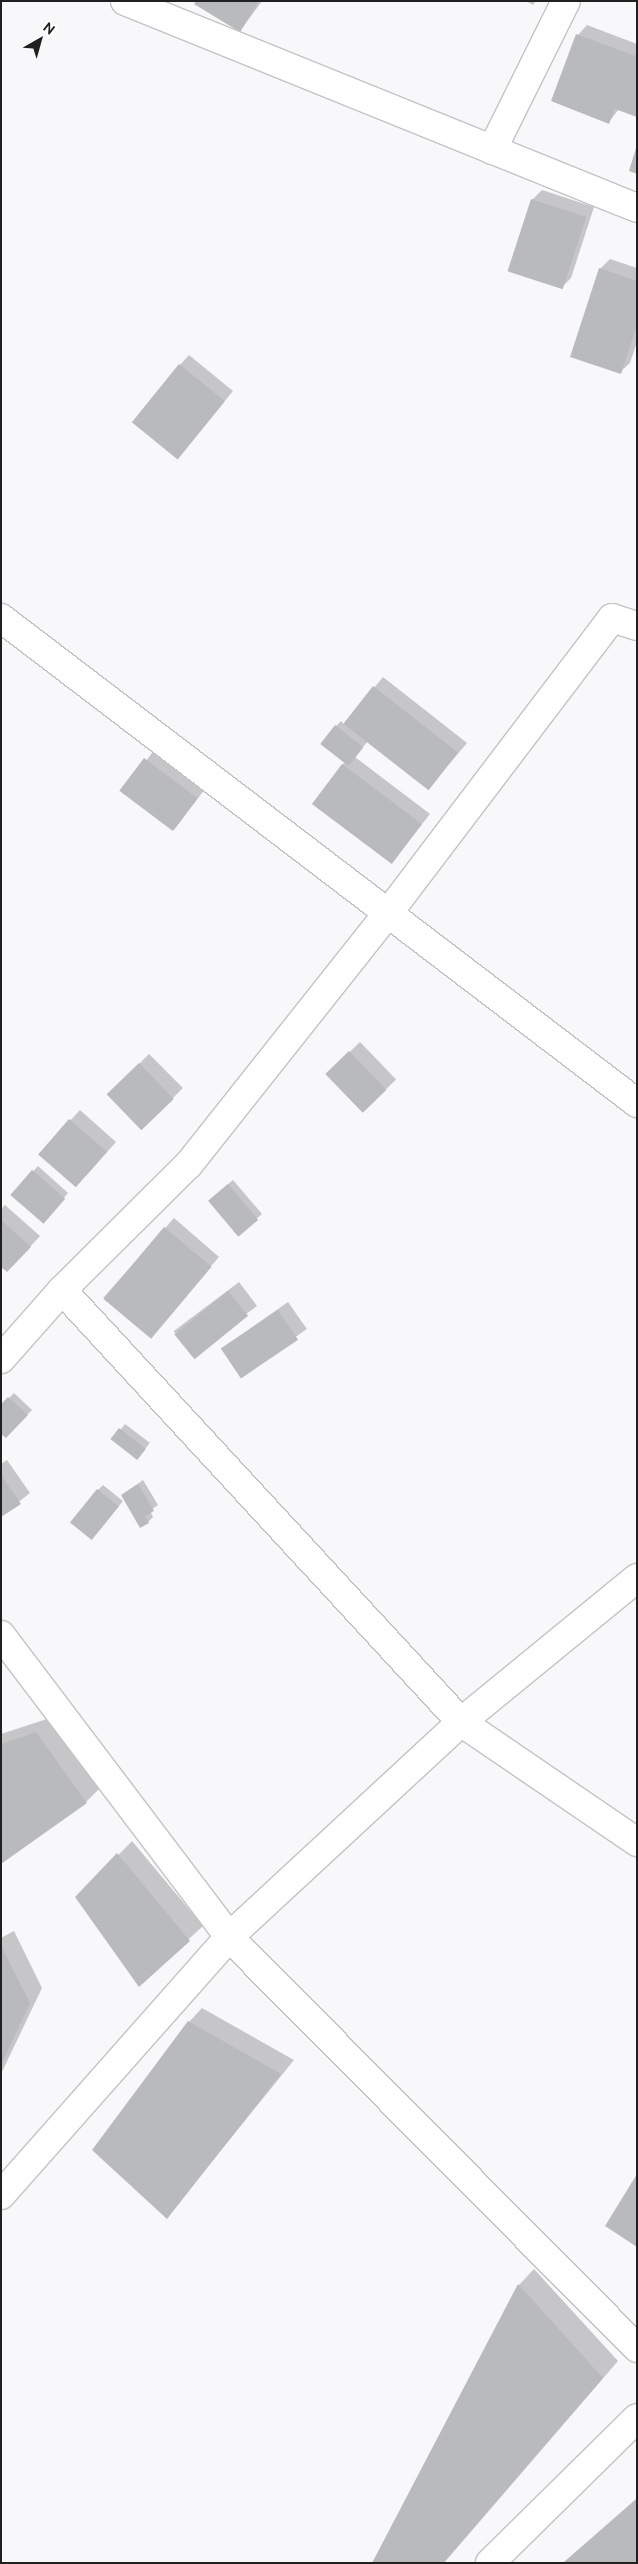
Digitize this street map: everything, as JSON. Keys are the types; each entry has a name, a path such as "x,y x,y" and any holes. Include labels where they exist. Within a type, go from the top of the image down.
{"street":[{"path":"125,1 169,9 492,150 637,208"},
{"path":"492,150 566,1"},
{"path":"1,618 637,1103"},
{"path":"1,1359 62,1290 189,1164 389,912 612,618 637,626"},
{"path":"62,1290 461,1722 637,1842"},
{"path":"1,2195 229,1936 461,1722 637,1578"},
{"path":"1,1635 229,1936 637,2348"},
{"path":"490,2563 637,2418"}],"building":[{"path":"196,1 259,1 240,32 194,4"},
{"path":"576,34 635,56 637,52 637,117 615,109 631,66 609,124 551,101"},
{"path":"637,148 637,174 629,171"},
{"path":"531,199 586,217 563,289 508,271"},
{"path":"599,268 637,281 637,325 621,374 570,357"},
{"path":"179,364 225,401 178,459 132,422"},
{"path":"373,686 458,752 429,790 343,724"},
{"path":"335,725 363,747 349,766 320,744"},
{"path":"144,758 198,798 173,831 119,791"},
{"path":"342,764 422,824 392,864 312,804"},
{"path":"349,1051 387,1090 363,1113 325,1074"},
{"path":"139,1063 174,1099 141,1130 107,1094"},
{"path":"69,1119 107,1152 76,1187 38,1154"},
{"path":"32,1170 65,1199 44,1224 10,1195"},
{"path":"228,1184 258,1220 238,1237 208,1201"},
{"path":"1,1220 31,1247 7,1272 1,1267"},
{"path":"164,1227 211,1267 151,1339 104,1299"},
{"path":"228,1291 248,1316 195,1359 174,1334"},
{"path":"278,1310 298,1340 241,1378 221,1349"},
{"path":"8,1397 28,1415 6,1438 1,1434 1,1404"},
{"path":"119,1428 146,1449 137,1460 110,1439"},
{"path":"1,1475 21,1504 1,1517"},
{"path":"138,1484 154,1511 145,1516 149,1523 140,1528 121,1495"},
{"path":"97,1489 119,1507 92,1540 70,1522"},
{"path":"36,1732 87,1803 1,1864 1,1744"},
{"path":"117,1853 190,1941 139,1987 75,1897"},
{"path":"1,1946 30,2003 1,2065"},
{"path":"188,2021 281,2074 167,2219 92,2150"},
{"path":"637,2174 637,2247 605,2226"},
{"path":"518,2284 603,2378 443,2563 372,2563"},
{"path":"637,2499 637,2563 563,2563"}]}
